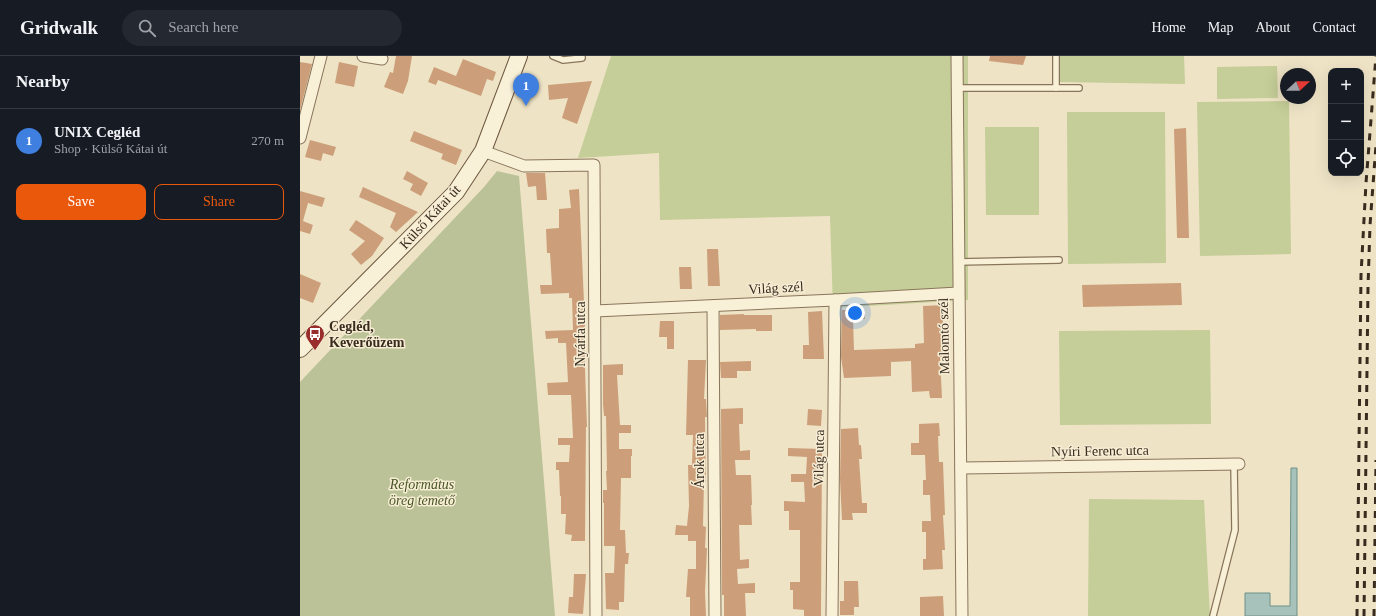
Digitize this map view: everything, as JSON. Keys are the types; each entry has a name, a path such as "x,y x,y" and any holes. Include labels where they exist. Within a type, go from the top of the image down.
{"main road":[{"name":"Külső Kátai út","path":"300,349 456,192 483,152 519,56"}],"street":[{"path":"300,138 321,56"},
{"path":"363,56 382,59"},
{"name":"Malomtó szél","path":"956,56 962,616"},
{"name":"Nyárfa utca","path":"483,152 524,166 594,165 596,616"},
{"name":"Világ szél","path":"595,311 958,293"},
{"name":"Világ utca","path":"832,616 835,300"},
{"name":"Árok utca","path":"713,306 715,616"},
{"name":"Nyíri Ferenc utca","path":"961,468 1237,464"}],"lane":[{"path":"553,56 563,60 582,58 582,56"},
{"path":"1056,56 1056,88"},
{"path":"957,88 1079,88"},
{"path":"958,262 1059,260"},
{"path":"1213,616 1235,530 1237,464"}],"green space":[{"path":"611,56 968,56 968,300 833,308 830,216 660,220 659,153 578,158"},
{"path":"1055,56 1184,56 1185,84 1055,82"},
{"path":"1277,66 1278,98 1217,99 1217,67"},
{"path":"1280,101 1280,104 1289,104 1291,254 1200,256 1197,102"},
{"path":"1067,112 1165,112 1166,263 1068,264"},
{"path":"985,127 1039,127 1039,215 986,215"},
{"name":"Református öreg temető","path":"497,171 519,176 555,616 300,616 300,382 484,187"},
{"path":"1210,330 1211,424 1060,425 1059,331"},
{"path":"1089,499 1204,500 1210,616 1088,616"}],"water":[{"path":"1291,468 1297,468 1297,616 1245,616 1245,593 1270,593 1270,606 1290,606"}],"building":[{"path":"396,56 412,56 408,81 403,94 384,87 390,72 393,73"},
{"path":"990,56 1026,56 1023,65 989,61"},
{"path":"463,59 496,72 493,81 487,79 481,96 438,80 436,85 428,82 434,67 456,76"},
{"path":"300,62 312,64 300,110"},
{"path":"339,62 358,66 354,87 335,83"},
{"path":"592,81 577,124 562,118 568,98 549,100 548,85"},
{"path":"1186,128 1189,238 1177,238 1174,129"},
{"path":"414,131 462,150 456,165 441,159 443,154 410,141"},
{"path":"310,140 336,147 333,156 323,153 321,161 305,157"},
{"path":"407,171 428,183 421,196 410,190 413,184 403,179"},
{"path":"526,173 545,173 547,200 537,200 536,186 528,187"},
{"path":"363,187 418,212 396,232 390,227 396,213 359,197"},
{"path":"579,189 585,325 587,427 585,541 571,541 572,535 565,534 566,514 561,514 559,470 556,470 556,462 569,462 570,445 558,445 558,438 573,438 571,395 548,395 547,383 568,382 566,343 558,343 558,338 546,339 545,331 573,330 572,298 569,298 569,293 541,294 540,285 552,285 550,253 547,253 546,229 559,228 559,209 571,208 569,190"},
{"path":"300,191 325,198 322,207 308,203 303,221 313,225 310,234 300,231"},
{"path":"356,220 384,238 372,256 361,265 351,254 365,241 349,230"},
{"path":"707,249 718,249 720,286 708,286"},
{"path":"679,267 691,267 692,289 680,289"},
{"path":"300,274 321,283 313,303 300,298"},
{"path":"1181,283 1182,305 1083,307 1082,285"},
{"path":"943,305 943,333 941,333 942,357 940,357 942,398 930,398 929,391 912,392 911,361 891,362 891,376 844,378 841,357 842,310 864,309 865,319 853,319 854,350 915,348 915,344 924,343 923,306"},
{"path":"822,311 824,359 803,359 803,345 809,345 808,312"},
{"path":"720,315 772,315 772,331 756,331 756,329 720,330"},
{"path":"660,321 674,321 674,349 667,349 667,337 659,337"},
{"path":"688,360 706,360 704,399 706,399 707,417 705,417 706,482 704,482 703,526 706,527 705,548 707,548 705,592 706,616 690,616 690,597 686,597 688,569 696,569 696,541 688,541 688,535 675,535 676,525 687,526 689,506 688,465 692,465 693,435 686,435"},
{"path":"751,361 751,371 737,371 737,378 721,378 720,362"},
{"path":"623,364 623,375 617,375 620,425 631,425 631,433 619,433 619,449 632,449 632,456 631,478 621,478 620,530 625,530 626,553 629,553 628,564 625,564 624,602 619,602 619,610 606,609 605,573 614,573 615,546 604,546 603,490 607,490 607,471 606,416 604,416 603,404 603,365"},
{"path":"743,408 743,424 739,424 740,451 750,450 750,460 735,460 736,475 751,475 752,525 739,525 740,560 749,559 749,568 737,569 738,584 755,583 755,593 745,593 746,616 724,616 724,595 722,595 721,409"},
{"path":"808,409 822,410 821,426 807,425"},
{"path":"939,423 939,462 943,462 945,515 943,515 945,550 942,550 943,569 923,570 923,559 926,559 926,532 922,532 922,521 931,521 930,495 923,495 923,480 926,480 925,455 911,455 911,443 919,443 919,424"},
{"path":"858,428 862,459 859,459 862,503 867,503 867,513 852,513 853,520 842,520 840,479 841,429"},
{"path":"788,448 822,449 821,616 804,616 804,610 793,609 793,590 790,590 790,582 800,582 800,530 789,530 789,511 784,511 784,501 805,502 804,482 791,482 791,474 806,474 807,457 788,456"},
{"path":"574,574 586,574 583,614 568,613 569,597 573,597"},
{"path":"844,581 858,581 859,607 854,607 854,615 840,615 840,601 844,601"},
{"path":"943,596 944,616 920,616 920,597"}],"railway":[{"path":"1357,616 1361,275 1366,183 1376,56"},
{"path":"1364,616 1368,287 1370,225 1376,145"},
{"path":"1374,616 1376,460"}],"place":[{"name":"UNIX Cegléd","path":"526,106"},
{"name":"Cegléd, Keverőüzem","path":"315,351"}]}
